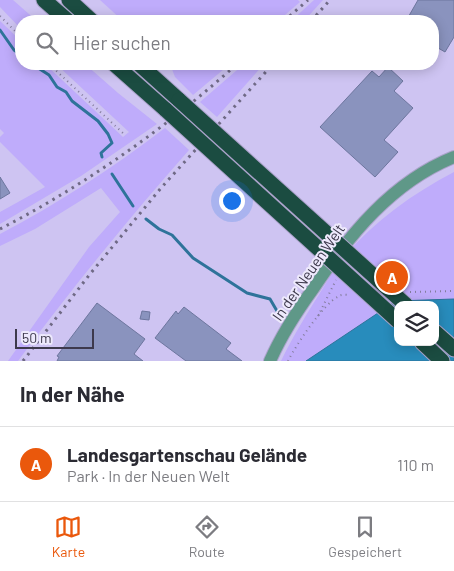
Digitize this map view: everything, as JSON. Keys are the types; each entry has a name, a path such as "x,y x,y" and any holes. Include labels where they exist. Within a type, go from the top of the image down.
{"highway":[{"path":"44,0 61,15"},
{"path":"69,0 85,15"},
{"path":"121,70 394,316"},
{"path":"146,70 405,298"},
{"path":"439,335 454,348"},
{"path":"426,346 442,361"}],"street":[{"name":"In der Neuen Welt","path":"270,361 290,324 318,280 369,217 386,200 414,179 454,157"}],"path":[{"path":"0,16 15,31"},
{"path":"55,70 124,134"},
{"path":"318,316 339,273"},
{"path":"405,298 454,291"},
{"path":"288,361 300,340 318,316 339,295 358,294"}],"shaded area":[{"path":"0,0 13,0 30,15 15,15 15,23 0,7"},
{"path":"100,0 298,0 300,2 285,15 116,15"},
{"path":"314,0 323,0 309,15 298,15"},
{"path":"0,21 15,35 15,70 51,70 123,137 129,132 62,70 92,70 157,124 81,176 0,224 0,212 45,187 0,142 0,137 4,133 0,129"},
{"path":"172,70 223,70 193,95 175,77"},
{"path":"237,70 259,70 217,117 200,102"},
{"path":"165,128 189,150 101,254 18,361 8,361 89,247 120,212 101,188 35,229 0,246 0,234 84,185"},
{"path":"454,172 454,361 281,361 306,315 342,259 380,221 408,199"}],"water":[{"path":"454,299 454,361 306,361 394,302 394,346 439,346 439,301 396,301"}],"building":[{"path":"418,0 454,0 454,37 445,52 439,48 439,15 409,15"},
{"path":"385,70 391,70 403,81 394,91 413,108 384,140 398,152 375,177 320,127 372,71 379,77"},
{"path":"0,177 10,193 0,199"},
{"path":"97,303 145,339 134,354 143,361 57,361 59,357 57,356"},
{"path":"184,307 231,343 226,349 242,361 186,361 155,338 176,311 178,314"},
{"path":"142,311 150,312 149,320 140,319"}],"waterway":[{"path":"0,30 15,51"},
{"path":"41,70 49,75 57,87 66,92 72,101 98,121 108,134 112,143 101,153 102,157"},
{"path":"112,174 133,206"},
{"path":"146,219 159,229 172,235 193,258 247,293 270,299 277,311"}],"railway":[{"path":"291,15 308,0"},
{"path":"316,15 330,0"},
{"path":"0,229 63,194 124,154 182,111 230,70"},
{"path":"23,361 90,274 161,188 268,70"}],"place":[{"name":"Landesgartenschau Gelände","path":"392,277"}]}
